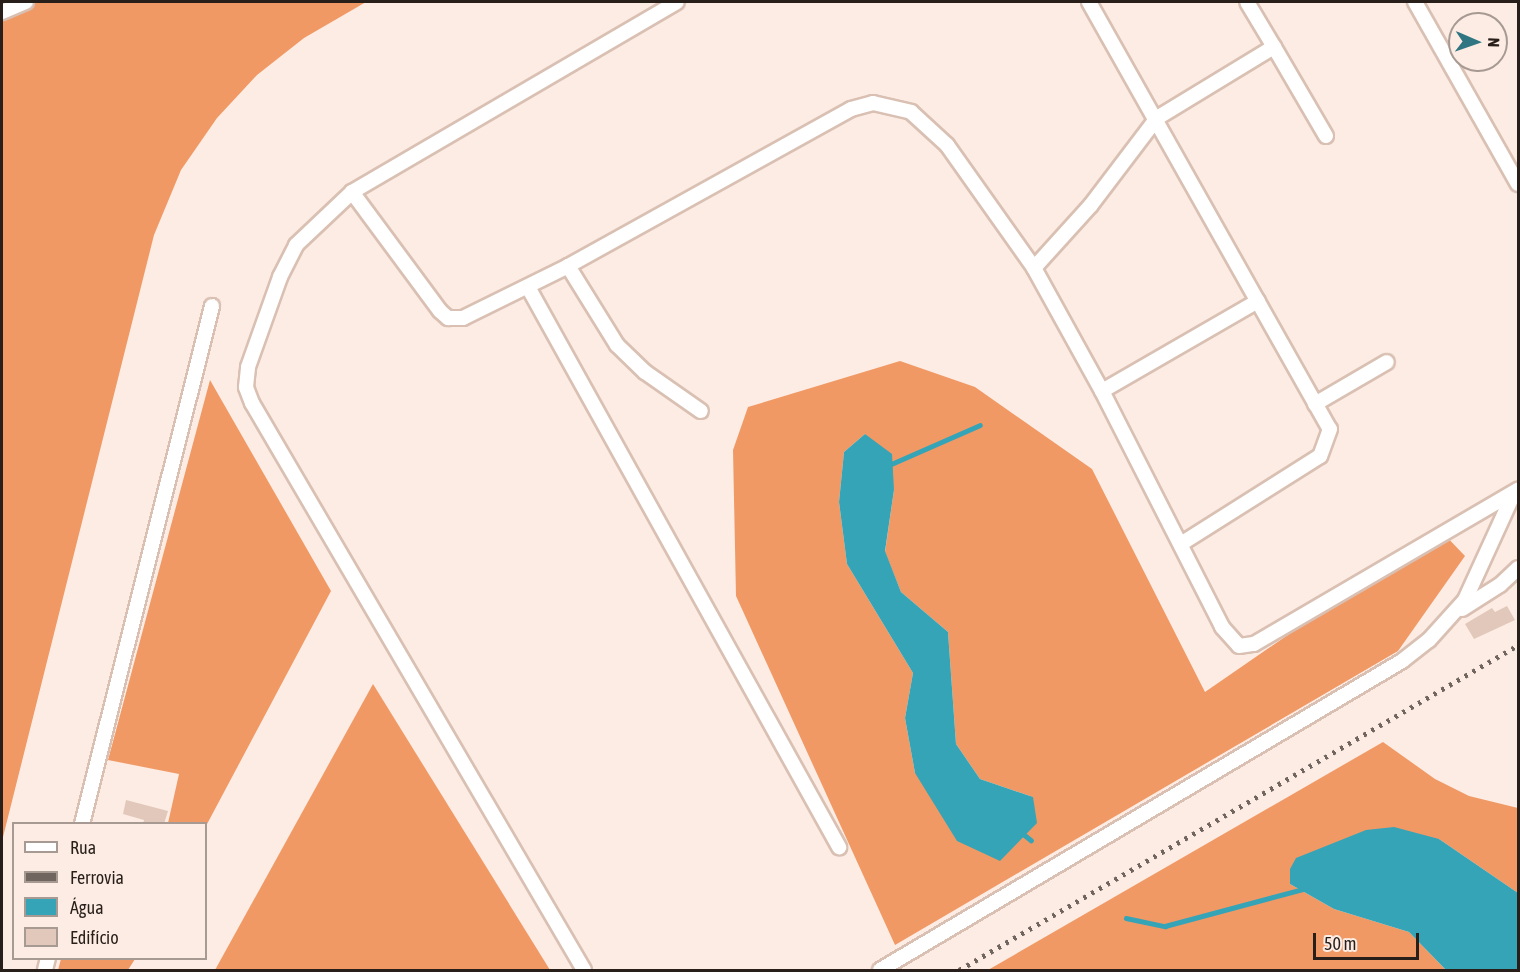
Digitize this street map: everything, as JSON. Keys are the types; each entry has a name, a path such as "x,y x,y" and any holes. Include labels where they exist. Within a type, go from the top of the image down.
{"lane":[{"path":"2,12 26,2"},
{"path":"584,970 246,387 255,343 296,245 352,192 677,2"},
{"path":"1089,2 1157,118 1329,429 1320,456 1181,544"},
{"path":"1247,2 1326,136"},
{"path":"1415,2 1513,160 1518,184"},
{"path":"1034,268 1090,205 1157,118 1274,47"},
{"path":"352,192 448,318 463,318 568,266 851,109 873,103 893,105 927,125 947,145 1034,268 1102,391 1230,640 1239,646 1254,644 1516,492"},
{"path":"568,266 617,345 645,372 701,411"},
{"path":"528,287 839,847"},
{"path":"1102,391 1258,301"},
{"path":"83,822 212,306"},
{"path":"1316,404 1387,362"},
{"path":"880,970 1388,670 1429,640 1455,613 1478,579 1516,492"},
{"path":"1455,613 1492,591 1518,568"}],"shaded area":[{"path":"2,2 366,2 304,38 257,75 217,118 181,170 154,235 2,841"},
{"path":"900,361 975,387 1092,469 1205,692 1440,530 1465,556 1398,651 895,945 736,596 733,450 748,407","holes":["865,434 894,490 885,552 901,592 948,632 956,744 980,779 1033,797 915,773 905,718 913,673 847,564 839,502 844,452"]},
{"path":"210,380 331,591 207,824 207,822 168,822 179,774 108,760"},
{"path":"373,684 550,970 215,970"},
{"path":"1383,742 1435,779 1469,796 1518,808 1518,893 1439,839 1290,884 1334,909 1409,932 1446,970 988,970"},
{"path":"60,960 134,960 128,970 58,970"}],"water":[{"path":"865,434 892,454 894,490 885,551 901,592 948,632 956,744 980,779 1033,797 1037,823 1000,861 957,841 915,773 905,718 913,673 847,564 839,502 844,452"},
{"path":"1394,827 1439,839 1518,893 1518,970 1446,970 1409,932 1334,909 1290,884 1290,869 1296,858 1366,830"}],"building":[{"path":"1507,606 1515,620 1474,639 1465,624 1492,608 1495,612"},
{"path":"126,800 168,811 165,822 144,822 144,820 123,814"}],"waterway":[{"path":"889,465 980,425"},
{"path":"1021,832 1031,840"},
{"path":"1126,918 1165,926 1303,889"}],"railway":[{"path":"959,970 1518,645"}]}
